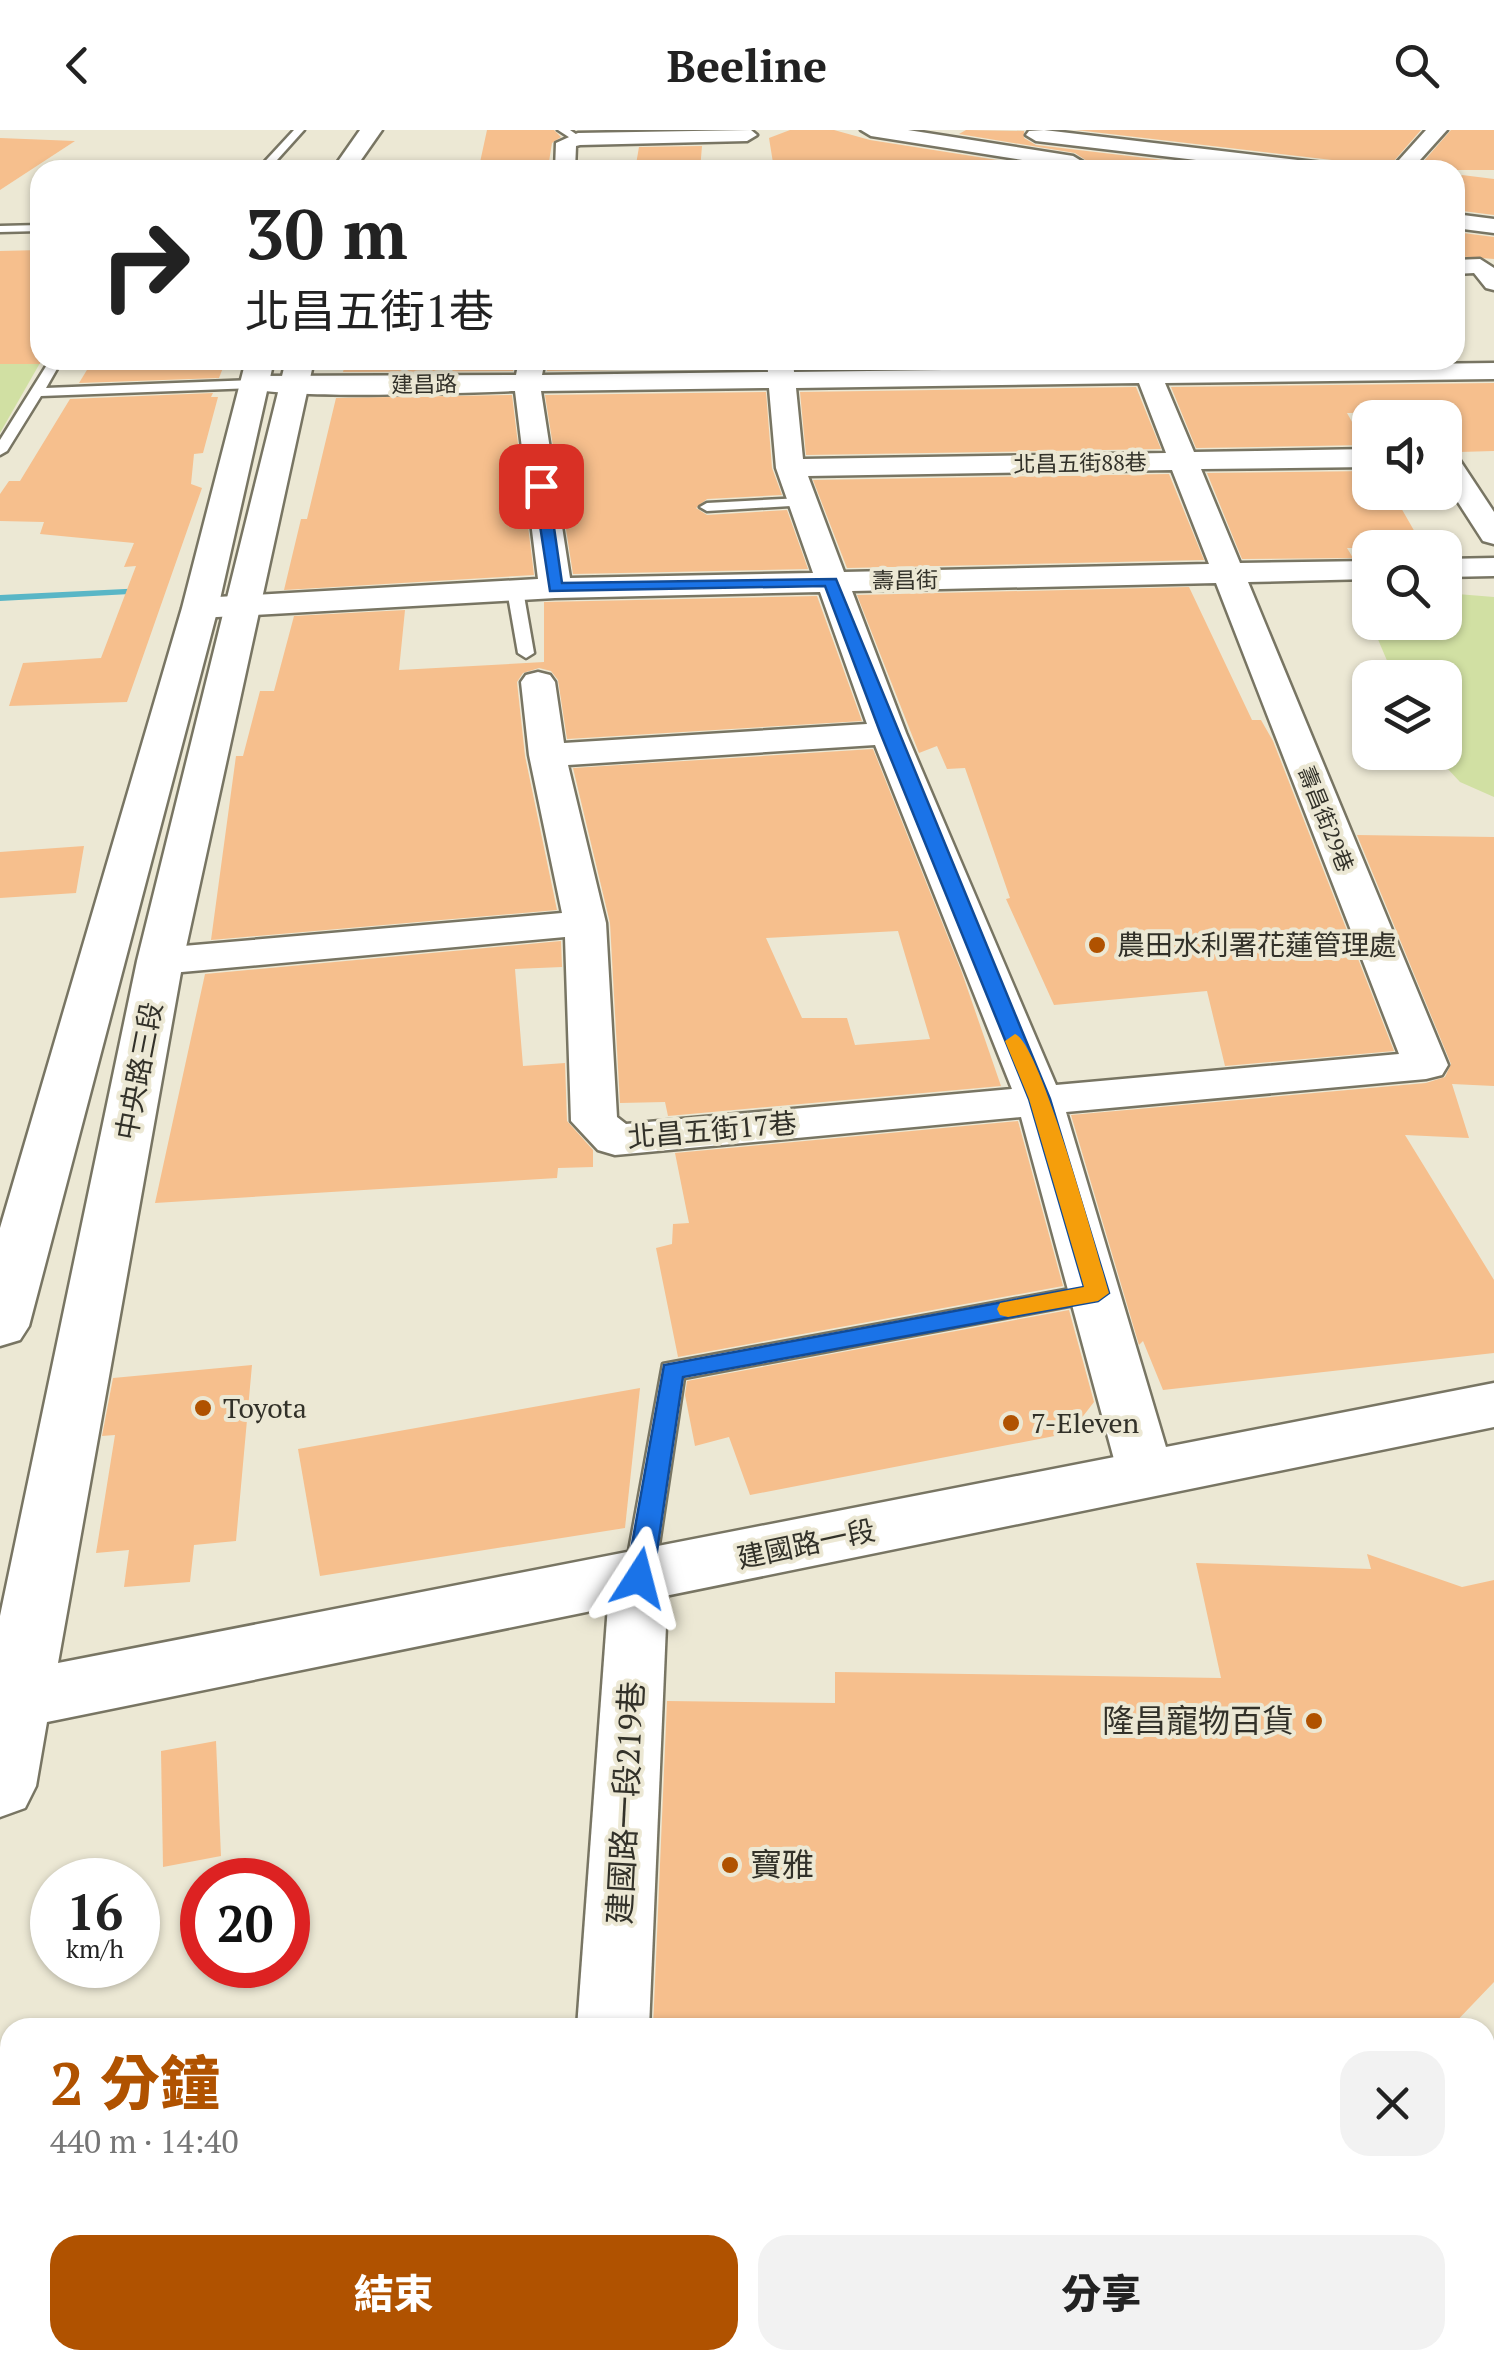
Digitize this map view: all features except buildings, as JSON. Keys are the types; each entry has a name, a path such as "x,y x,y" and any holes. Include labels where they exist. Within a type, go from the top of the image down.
{"street":[{"path":"350,160 371,130"},
{"path":"871,130 1057,160"},
{"path":"1409,160 1437,130"},
{"path":"1038,133 1253,160"},
{"path":"569,137 748,139"},
{"path":"922,159 947,142"},
{"path":"1465,222 1494,226"},
{"path":"1465,267 1480,266 1493,281"},
{"path":"782,370 796,485 888,732 1040,1099 1098,1293 1146,1474"},
{"name":"建昌路","path":"277,373 782,370 1149,376 1264,370"},
{"name":"建昌路","path":"1443,370 1494,372"},
{"path":"530,372 555,588"},
{"name":"中央路三段","path":"0,1786 9,1701 160,961 222,607 277,373"},
{"name":"壽昌街29巷","path":"1149,376 1426,1065"},
{"path":"1462,457 1478,457"},
{"name":"北昌五街88巷","path":"796,485 1182,461 1352,458"},
{"path":"1462,485 1494,535"},
{"path":"1462,568 1494,567"},
{"name":"壽昌街","path":"222,607 555,588 1352,570"},
{"name":"中央路三段","path":"0,1326 222,607"},
{"name":"北昌五街17巷","path":"532,667 547,755 586,922 594,1121 615,1140 1426,1065"},
{"path":"547,755 888,732"},
{"path":"160,961 586,922"},
{"name":"建國路一段","path":"9,1701 1494,1405"},
{"name":"建國路一段219巷","path":"614,2018 639,1578"}],"lane":[{"path":"271,160 299,130"},
{"path":"0,229 30,228"},
{"path":"0,452 51,370"},
{"path":"39,392 277,373"},
{"path":"707,507 796,485"},
{"path":"515,590 532,667"},
{"path":"639,1578 672,1371 1098,1293"}],"green space":[{"path":"0,363 30,363 30,370 36,370 0,433"},
{"path":"1462,594 1494,597 1494,797 1460,782 1449,770 1462,770 1462,660 1387,660 1378,640 1462,640"}],"waterway":[{"path":"0,598 146,591"}],"slow traffic":[{"path":"1008,1309 1098,1293 1040,1099 1015,1041"}],"place":[{"name":"農田水利署花蓮管理處","path":"1097,945"},
{"name":"Toyota","path":"203,1408"},
{"name":"7-Eleven","path":"1011,1423"},
{"name":"隆昌寵物百貨","path":"1314,1721"},
{"name":"寶雅","path":"730,1865"}],"route":[{"path":"541,486 555,588 831,582 888,732 1040,1099 1098,1293 672,1371 639,1578"}]}
